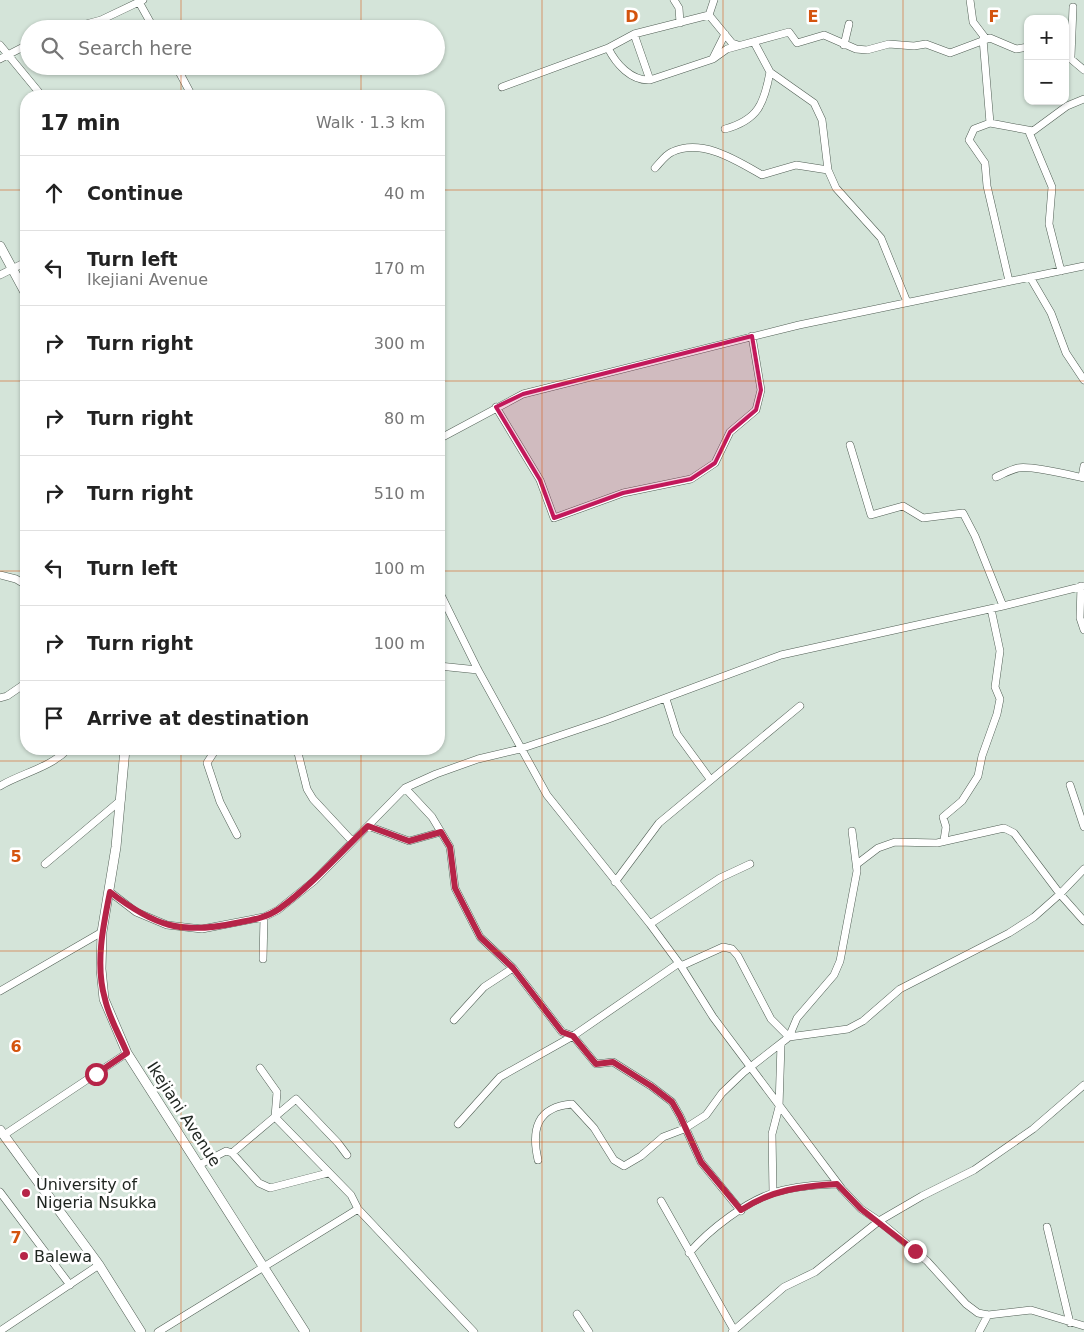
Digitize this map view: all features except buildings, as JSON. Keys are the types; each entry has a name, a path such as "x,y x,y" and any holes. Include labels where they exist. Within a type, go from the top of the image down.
{"street":[{"path":"674,0 679,8 680,23"},
{"path":"709,15 714,0"},
{"path":"970,0 973,22 984,39 990,123"},
{"path":"101,20 141,1 150,20"},
{"path":"1069,43 1072,7"},
{"path":"502,87 608,48 634,34 709,15"},
{"path":"709,15 732,43 746,44"},
{"path":"844,45 849,24"},
{"path":"608,48 615,62 638,80 650,80 713,59 727,49 789,32 797,43 824,35 856,50 867,50 889,44 914,46 926,44 950,53 984,39 1016,48 1024,47"},
{"path":"634,34 650,80"},
{"path":"713,59 725,34"},
{"path":"754,42 770,72 814,103 822,120 828,170 836,188 881,238 908,302"},
{"path":"0,45 20,69"},
{"path":"0,59 20,49"},
{"path":"1069,56 1084,70"},
{"path":"725,129 742,124 762,105 770,72"},
{"path":"25,75 37,90"},
{"path":"181,75 189,90"},
{"path":"1009,281 988,186 985,163 969,140 974,129 990,123 1014,126 1029,132 1033,131 1067,106 1084,99"},
{"path":"1029,132 1052,187 1049,224 1061,271"},
{"path":"655,168 670,152 693,147 733,158 762,175 796,165 828,170"},
{"path":"0,246 20,282"},
{"path":"0,275 20,264"},
{"path":"445,435 523,394 752,336 1084,266"},
{"path":"1030,277 1050,313 1066,353 1084,380"},
{"path":"496,407 540,480 554,518 623,492 691,479 716,463 730,432 756,410 761,390 752,336"},
{"path":"850,445 870,515 903,506 923,518 963,513 976,536 1003,606"},
{"path":"996,478 1019,468 1039,468 1048,472 1083,477 1084,466"},
{"path":"0,575 20,581"},
{"path":"110,892 136,912 167,925 202,928 264,917 278,910 314,881 405,788 478,759 520,749 666,699 782,655 991,609 1082,586 1080,618 1084,630"},
{"path":"445,603 520,749 547,795 650,924 680,965 713,1018 837,1184 861,1209 879,1221 927,1261 966,1304 978,1313 988,1315 1031,1310 1084,1326"},
{"path":"944,840 946,827 943,816 962,801 978,776 982,756 997,714 1000,699 995,687 1000,651 991,609"},
{"path":"445,667 478,670"},
{"path":"0,698 7,696 20,687"},
{"path":"666,699 677,734 710,779"},
{"path":"615,882 659,823 800,706"},
{"path":"0,786 30,770 50,764 61,755"},
{"name":"Ikejiani Avenue","path":"125,755 110,892 102,932 101,970 104,999 127,1053 305,1332"},
{"path":"213,755 208,763 220,802 237,835"},
{"path":"299,755 306,777 307,789 313,799 352,842"},
{"path":"1070,785 1084,828"},
{"path":"405,788 432,817 450,847 455,888 480,937 513,968 551,1020 562,1032 573,1036 596,1064 613,1062 672,1102 701,1162 741,1210"},
{"path":"45,864 121,800"},
{"path":"368,826 409,841 441,832"},
{"path":"857,864 878,848 895,842 944,840 1004,828 1014,833 1060,894 1084,921"},
{"path":"538,1160 534,1136 537,1124 548,1111 563,1105 572,1104 585,1117 614,1160 624,1166 641,1156 663,1137 684,1129 706,1116 722,1094 789,1037 797,1018 834,975 840,961 857,864 852,831"},
{"path":"650,924 720,878 750,864"},
{"path":"789,1037 848,1029 857,1024 900,989 1009,933 1034,917 1084,869"},
{"path":"263,959 264,917"},
{"path":"0,991 102,932"},
{"path":"458,1124 500,1077 573,1036 680,965 723,947 732,949 738,956 771,1019 789,1037"},
{"path":"454,1020 484,987 513,968"},
{"path":"773,1193 772,1134 779,1107 781,1044"},
{"path":"127,1053 2,1133 98,1266 141,1332"},
{"path":"260,1068 278,1094 275,1118"},
{"path":"661,1201 689,1254 734,1331 784,1287 815,1272 879,1221 922,1196 974,1170 1033,1129 1084,1085"},
{"path":"199,1165 226,1152 232,1152 296,1099 347,1155"},
{"path":"275,1118 350,1196 358,1209 474,1332"},
{"path":"232,1152 259,1183 270,1188 328,1173"},
{"path":"689,1254 712,1230 741,1210 773,1193 797,1187 837,1184"},
{"path":"0,1192 70,1285"},
{"path":"158,1332 358,1209"},
{"path":"1047,1227 1070,1323"},
{"path":"0,1331 98,1266"},
{"path":"577,1314 589,1332"},
{"path":"979,1332 988,1315"}],"highlighted area":[{"path":"752,336 761,390 756,410 730,432 715,463 691,479 623,493 554,518 540,480 496,407 523,394"}],"place":[{"name":"University of Nigeria Nsukka","path":"26,1193"},
{"name":"Balewa","path":"24,1256"}],"route":[{"path":"96,1074 127,1053 104,999 101,970 102,932 110,892 136,912 151,920 167,925 185,928 225,926 264,917 278,910 314,881 368,826 409,841 422,839 441,832 450,847 455,888 480,937 501,954 551,1020 562,1032 573,1036 596,1064 613,1062 672,1102 701,1162 741,1210 773,1193 797,1187 837,1184 861,1209 879,1221 915,1251"}]}
